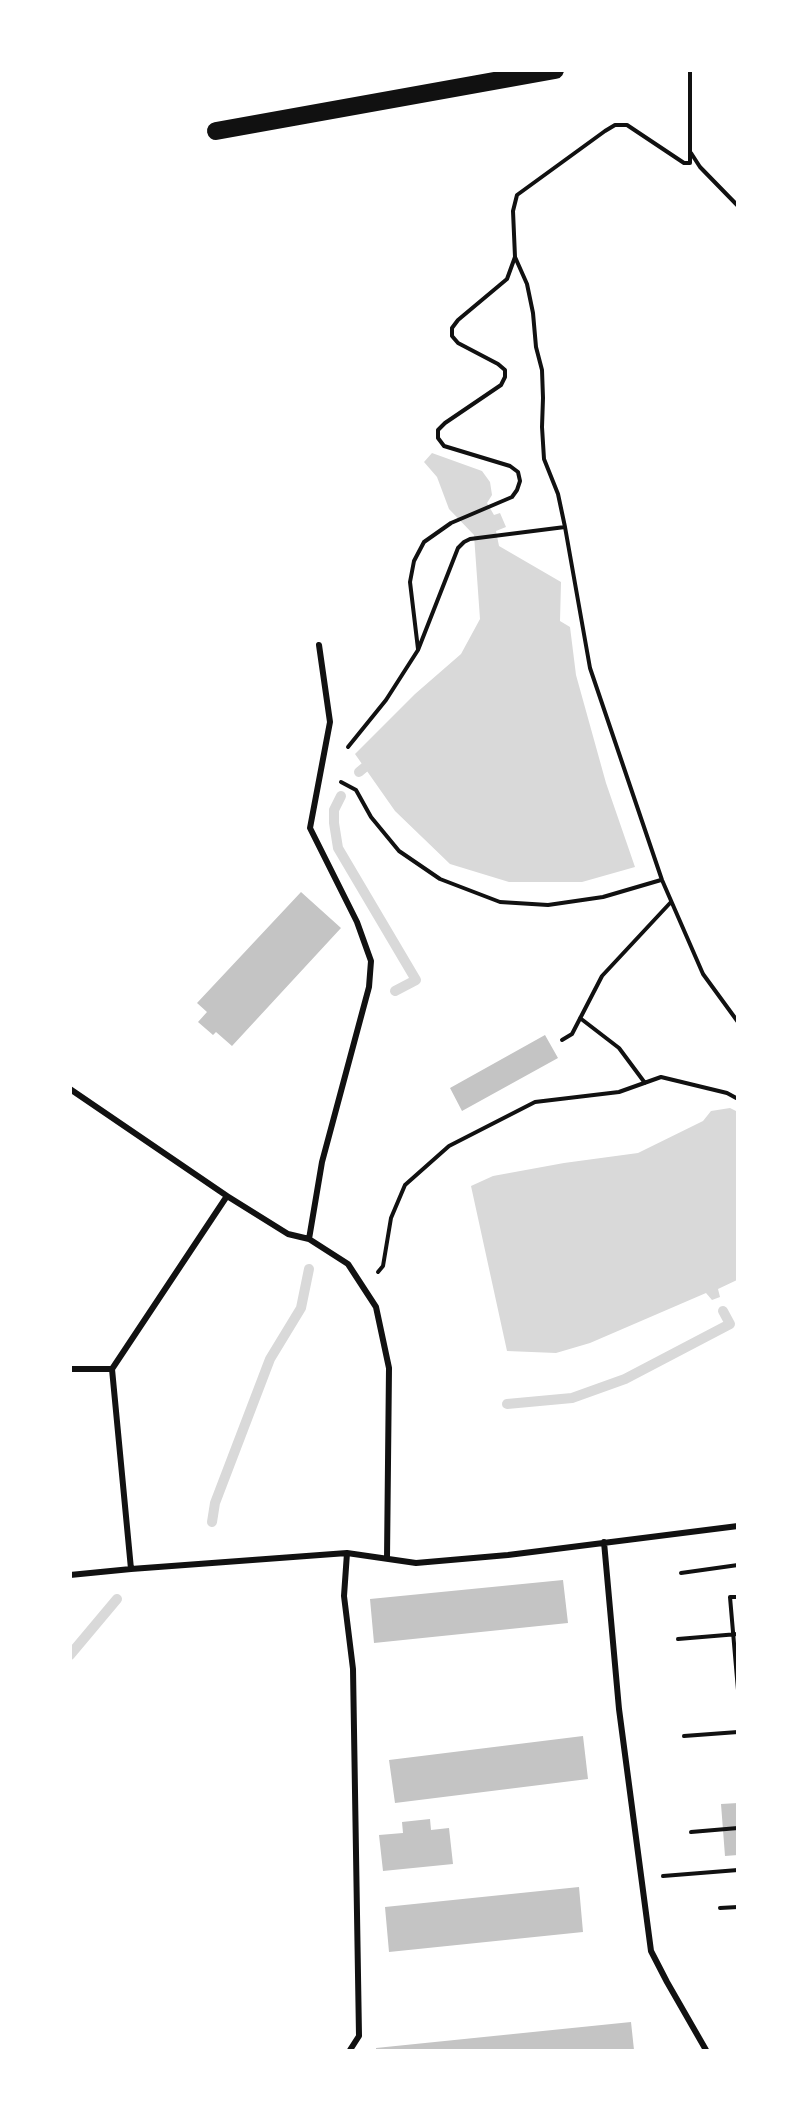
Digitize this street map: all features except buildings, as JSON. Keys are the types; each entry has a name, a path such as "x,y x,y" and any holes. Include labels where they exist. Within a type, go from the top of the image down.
{"highway":[{"path":"216,131 555,70"}],"street":[{"path":"309,1239 322,1162 369,987 371,962 357,922 310,828 330,722 319,645"},
{"path":"70,1089 288,1234 309,1239 348,1264 376,1307 389,1368 387,1558"},
{"path":"130,1569 112,1369 228,1196"},
{"path":"70,1369 112,1369"},
{"path":"70,1575 347,1553 416,1563 508,1555 738,1526"},
{"path":"604,1542 619,1709 651,1951 706,2050"},
{"path":"347,1553 344,1596 352,1669 359,2036 350,2050"}],"path":[{"path":"690,70 690,163 684,163 627,125 615,125 517,195 513,211 515,257 527,284 533,313 536,347 542,370 544,459 558,494 590,668 671,902 703,974 738,1022"},
{"path":"691,153 700,167 738,206"},
{"path":"418,650 410,582 414,561 424,542 451,523 512,497 520,481 518,472 510,466 444,446 438,438 438,430 501,385 505,377 505,370 498,364 458,343 452,336 452,328 458,320 507,279 515,257"},
{"path":"346,755 349,746 386,700 418,650 458,548 470,539 565,527"},
{"path":"340,772 338,781 356,790 371,817 399,851 440,879 500,902 548,905 603,897 662,880"},
{"path":"562,1040 572,1034 602,976 671,902"},
{"path":"580,1018 619,1048 645,1083"},
{"path":"364,1289 382,1266 391,1218 405,1185 450,1146 535,1102 619,1092 661,1077 738,1099"},
{"path":"681,1573 738,1566"},
{"path":"738,1597 730,1597 735,1634 738,1690"},
{"path":"678,1639 735,1634"},
{"path":"684,1737 738,1732"},
{"path":"691,1832 738,1828"},
{"path":"641,1878 738,1870"},
{"path":"720,1908 738,1907"}],"shaded area":[{"path":"432,453 482,471 490,482 492,495 487,503 494,515 500,513 506,527 496,531 499,546 561,582 560,621 570,627 576,675 606,783 635,867 582,882 509,882 450,864 395,811 355,754 415,694 461,654 480,619 474,535 449,509 437,477 424,462"},
{"path":"730,1108 738,1112 737,1280 718,1289 720,1297 712,1300 706,1293 590,1343 556,1353 507,1351 471,1186 493,1176 638,1153 703,1121 711,1111"}],"waterway":[{"path":"359,772 365,767"},
{"path":"341,796 334,810 338,848 416,980 395,991"},
{"path":"212,1522 215,1503 270,1359 301,1308 309,1269"},
{"path":"507,1404 572,1398 625,1379 730,1324 723,1311"},
{"path":"70,1655 117,1599"}]}
